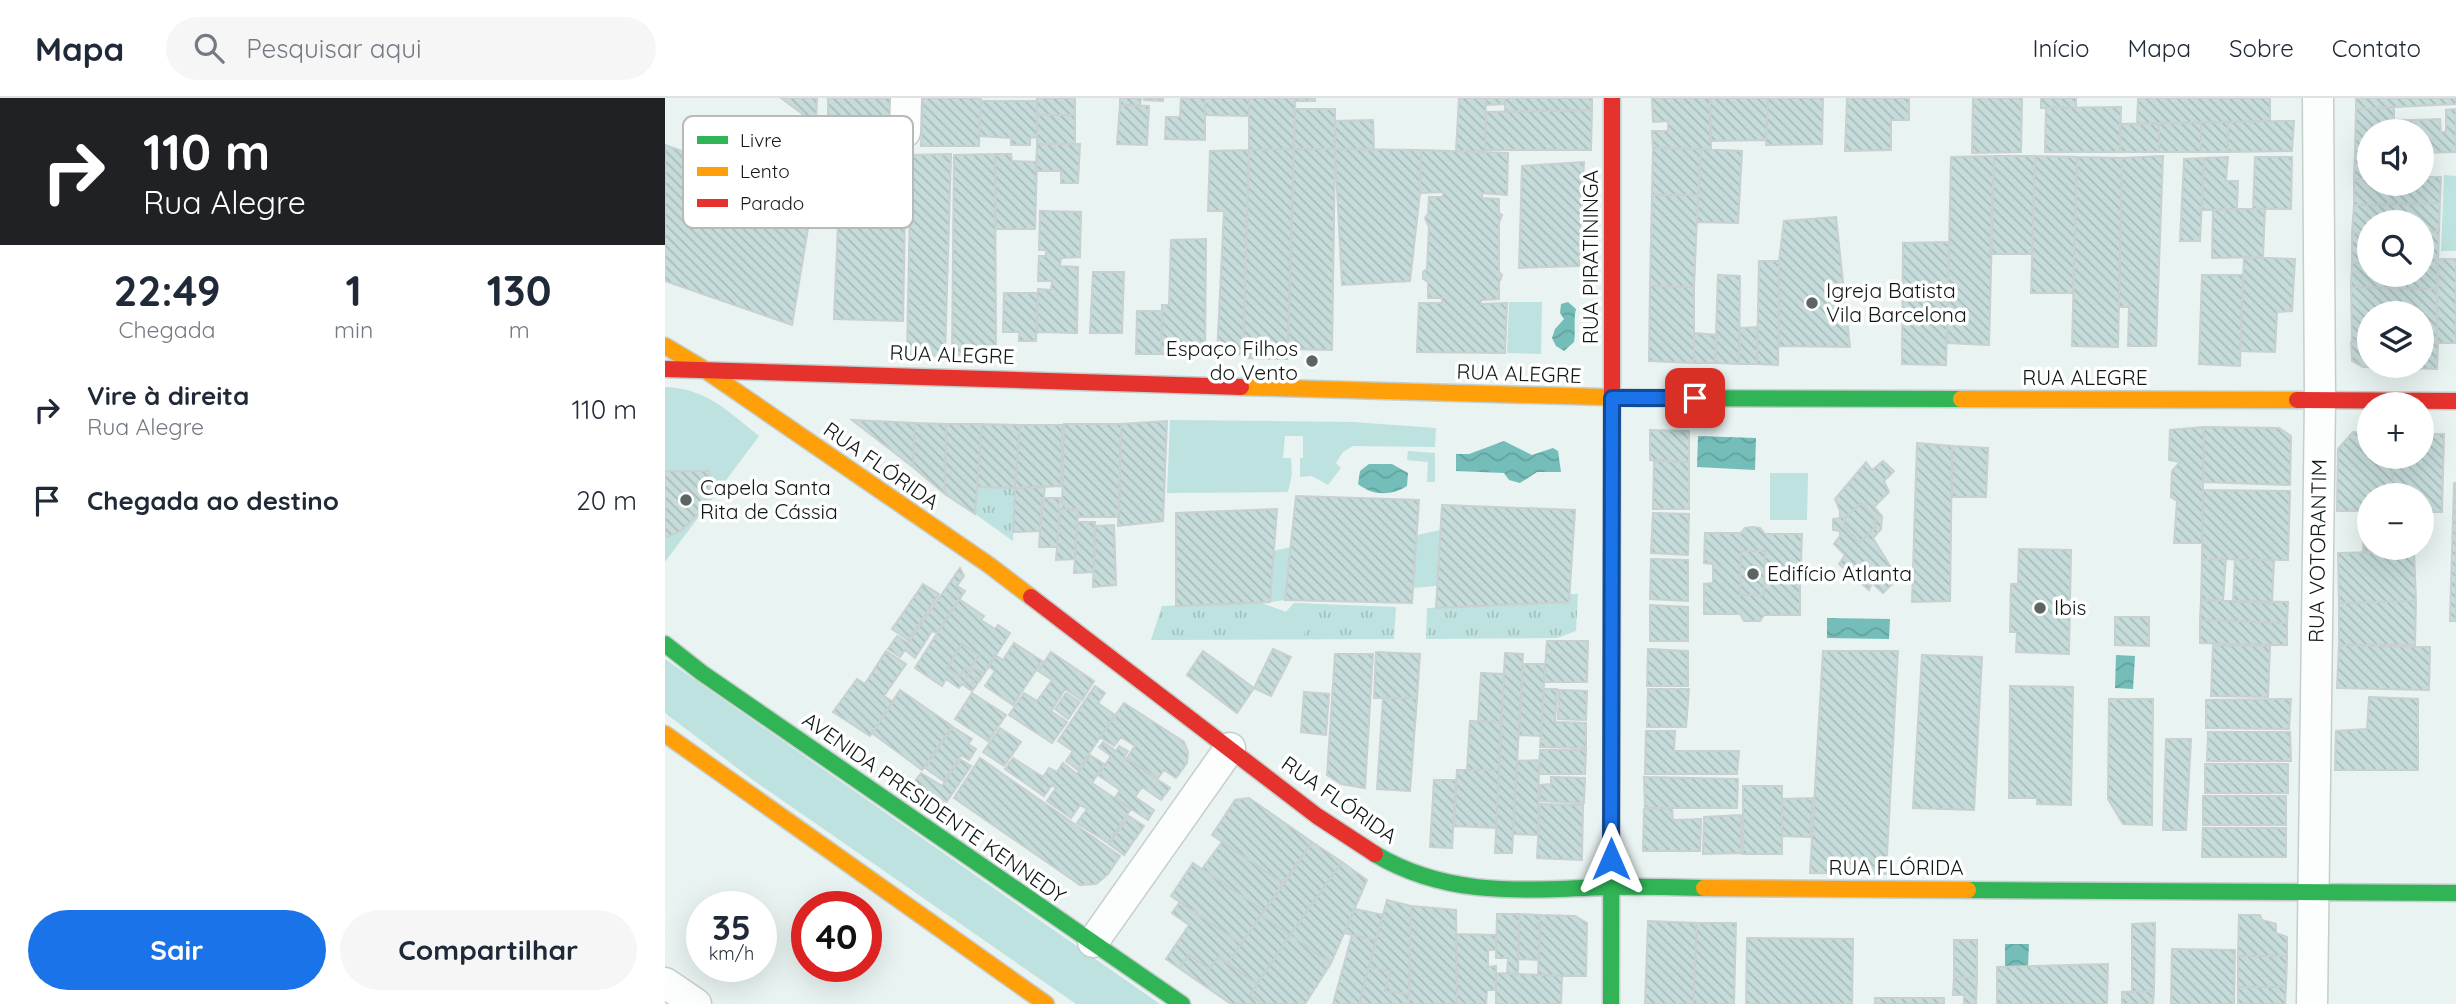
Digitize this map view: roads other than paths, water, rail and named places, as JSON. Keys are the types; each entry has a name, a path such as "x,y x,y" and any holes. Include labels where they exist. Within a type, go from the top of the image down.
{"main road":[{"name":"RUA PIRATININGA","path":"1611,1004 1612,98"},
{"name":"RUA FLÓRIDA","path":"665,346 702,368 989,565 1340,831 1374,854 1420,877 1469,888 2456,893"},
{"name":"RUA ALEGRE","path":"665,369 702,368 1612,398 2456,401"},
{"name":"AVENIDA PRESIDENTE KENNEDY","path":"665,644 702,673 1182,1004"},
{"path":"665,734 1046,1004"}],"street":[{"path":"905,116 906,98"},
{"name":"RUA VOTORANTIM","path":"2312,1004 2320,400 2318,98"},
{"path":"1093,942 1230,748"},
{"path":"665,983 696,1004"}],"water":[{"path":"1568,302 1576,309 1575,338 1564,351 1556,346 1552,338 1555,329 1564,319 1560,313 1561,304"},
{"path":"1698,436 1756,438 1755,470 1697,467"},
{"path":"1504,441 1532,455 1553,448 1558,451 1561,472 1537,472 1520,483 1509,480 1504,473 1456,471 1456,454 1469,454"},
{"path":"1369,464 1392,464 1408,473 1407,486 1395,492 1382,493 1364,488 1358,484 1360,471"},
{"path":"1827,618 1890,619 1889,639 1827,638"},
{"path":"2116,655 2135,656 2133,689 2115,688"},
{"path":"2005,944 2029,944 2028,966 2005,967"}],"place":[{"name":"Igreja Batista Vila Barcelona","path":"1812,303"},
{"name":"Espaço Filhos do Vento","path":"1312,361"},
{"name":"Capela Santa Rita de Cássia","path":"686,500"},
{"name":"Edifício Atlanta","path":"1753,574"},
{"name":"Ibis","path":"2040,608"}]}
